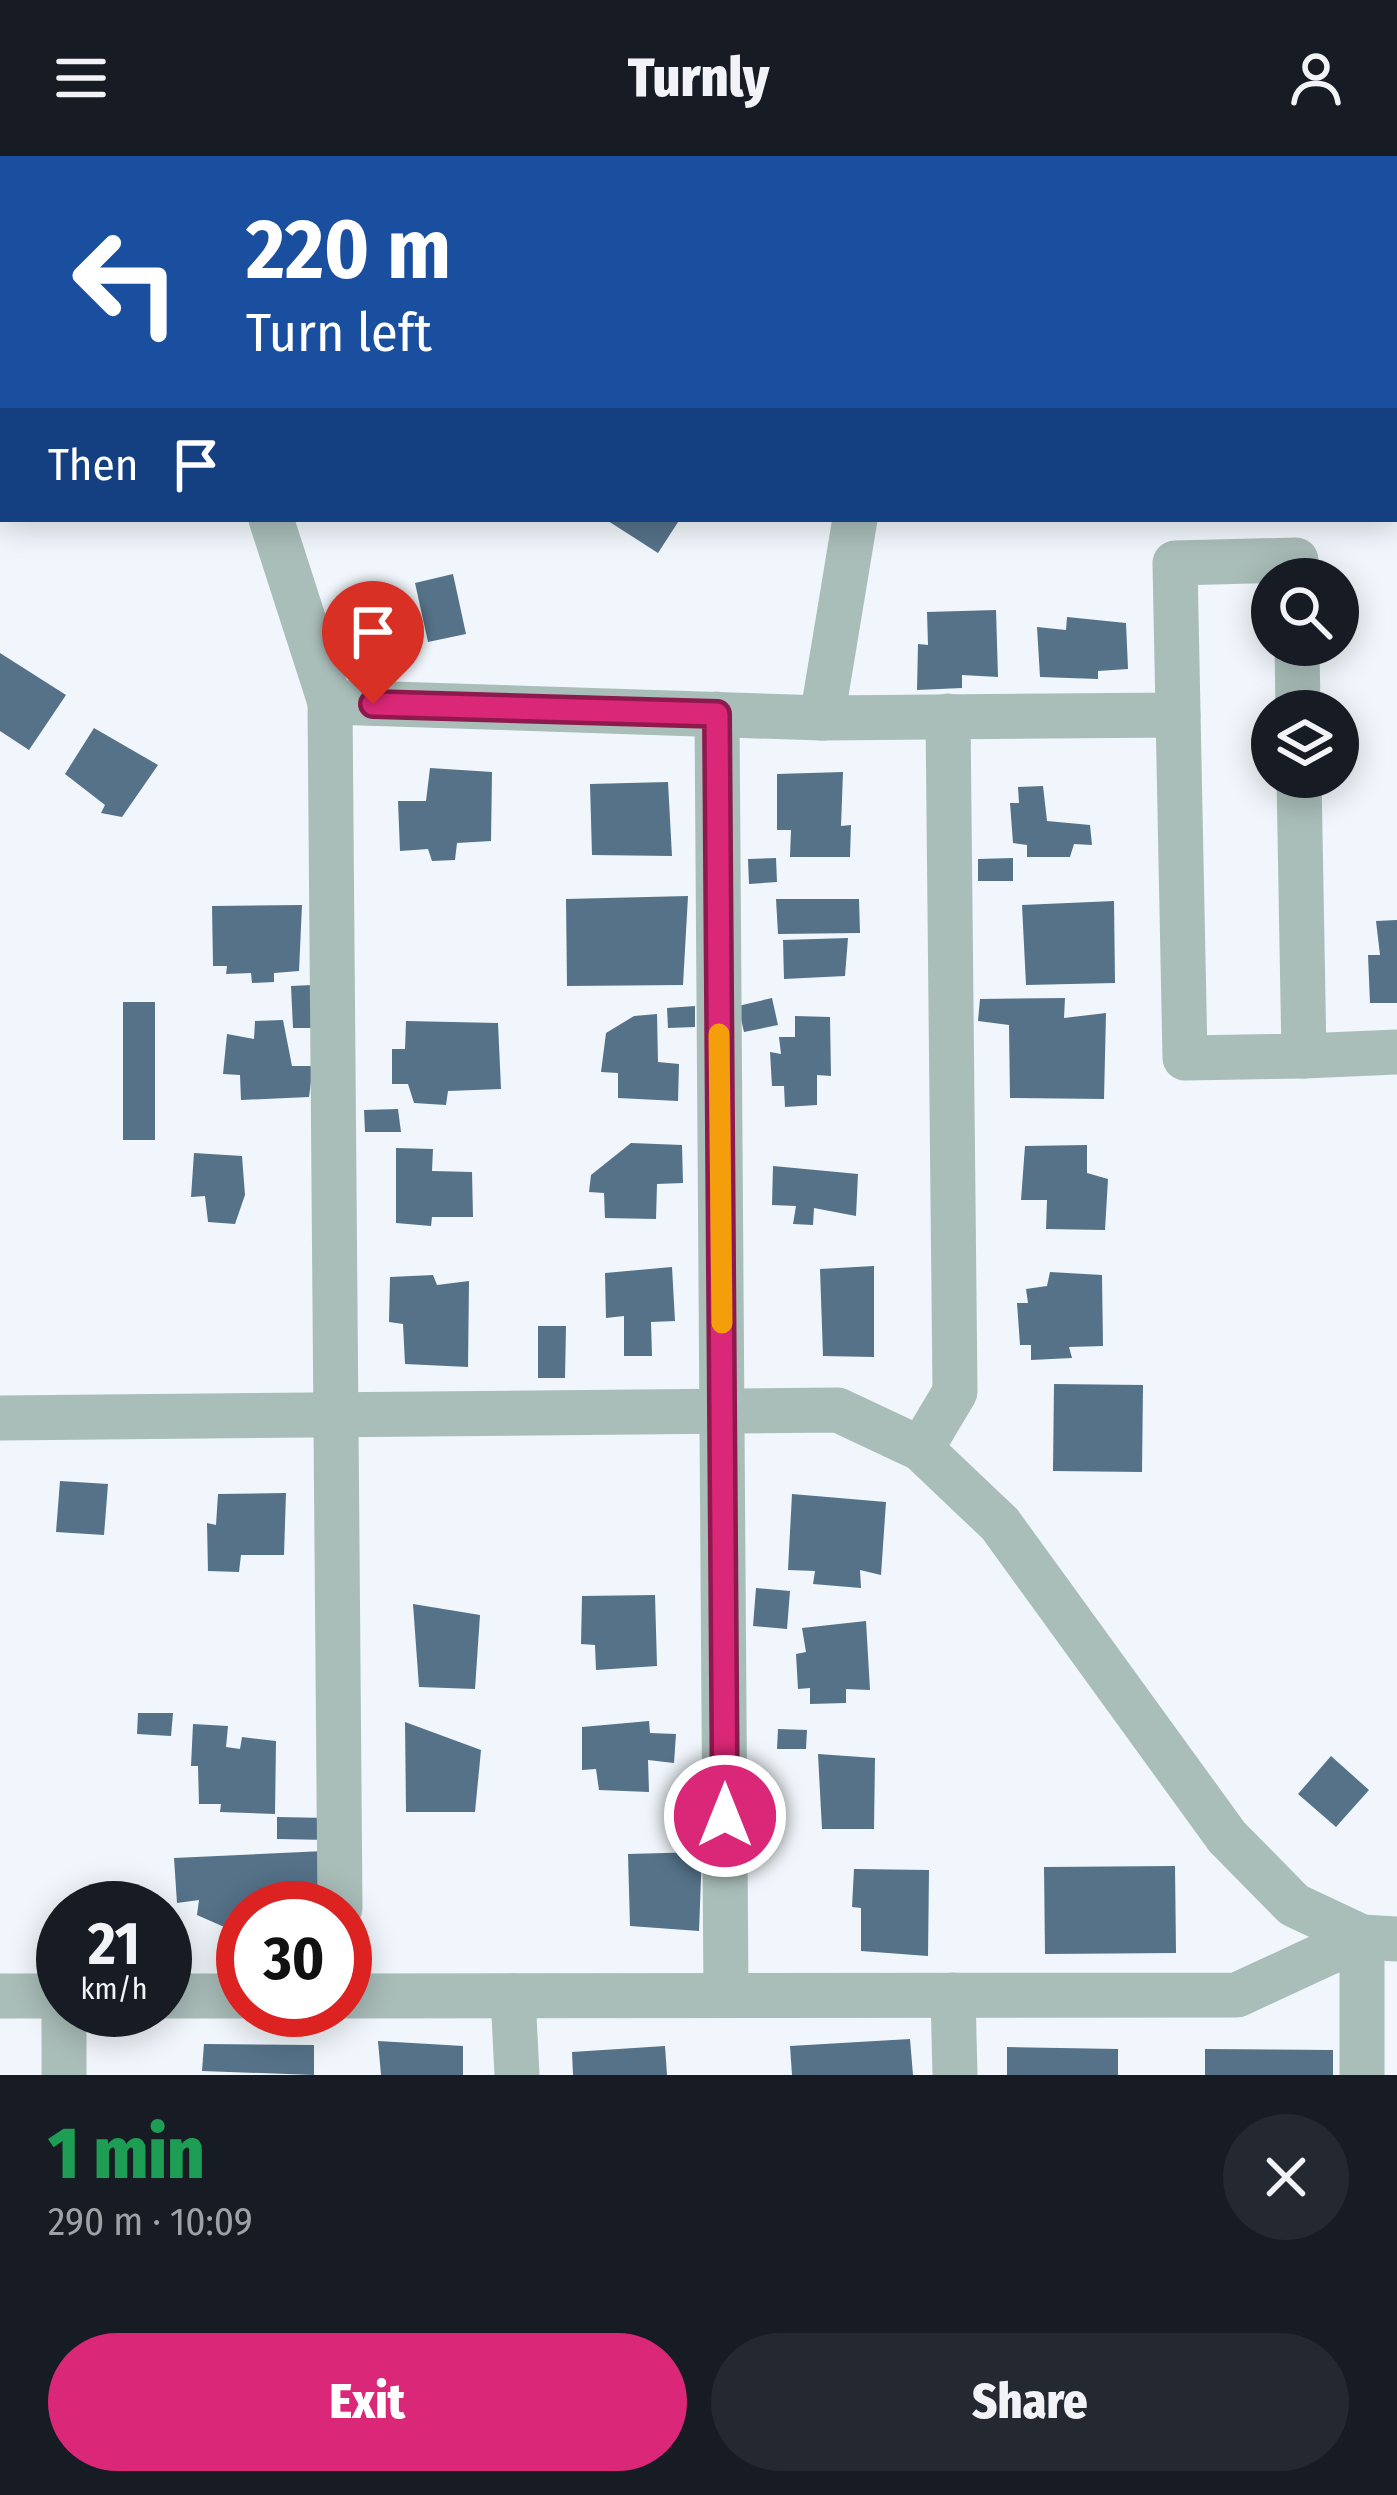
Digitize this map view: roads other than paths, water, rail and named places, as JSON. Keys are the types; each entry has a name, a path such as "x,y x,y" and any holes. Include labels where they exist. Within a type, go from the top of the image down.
{"street":[{"path":"272,522 330,702 340,1881"},
{"path":"822,718 855,522"},
{"path":"1251,561 1175,563 1185,1058 1397,1052"},
{"path":"330,702 822,718 1178,715"},
{"path":"717,714 726,1995"},
{"path":"921,1449 955,1392 948,716"},
{"path":"1300,798 1304,1056"},
{"path":"0,1418 838,1410 921,1449 1000,1524 1227,1837 1294,1905 1380,1938"},
{"path":"372,1996 1237,1994 1380,1938"},
{"path":"1362,2075 1380,1938"},
{"path":"953,1995 956,2075"},
{"path":"0,1996 36,1996"},
{"path":"514,1996 517,2075"},
{"path":"64,2037 64,2075"}]}
